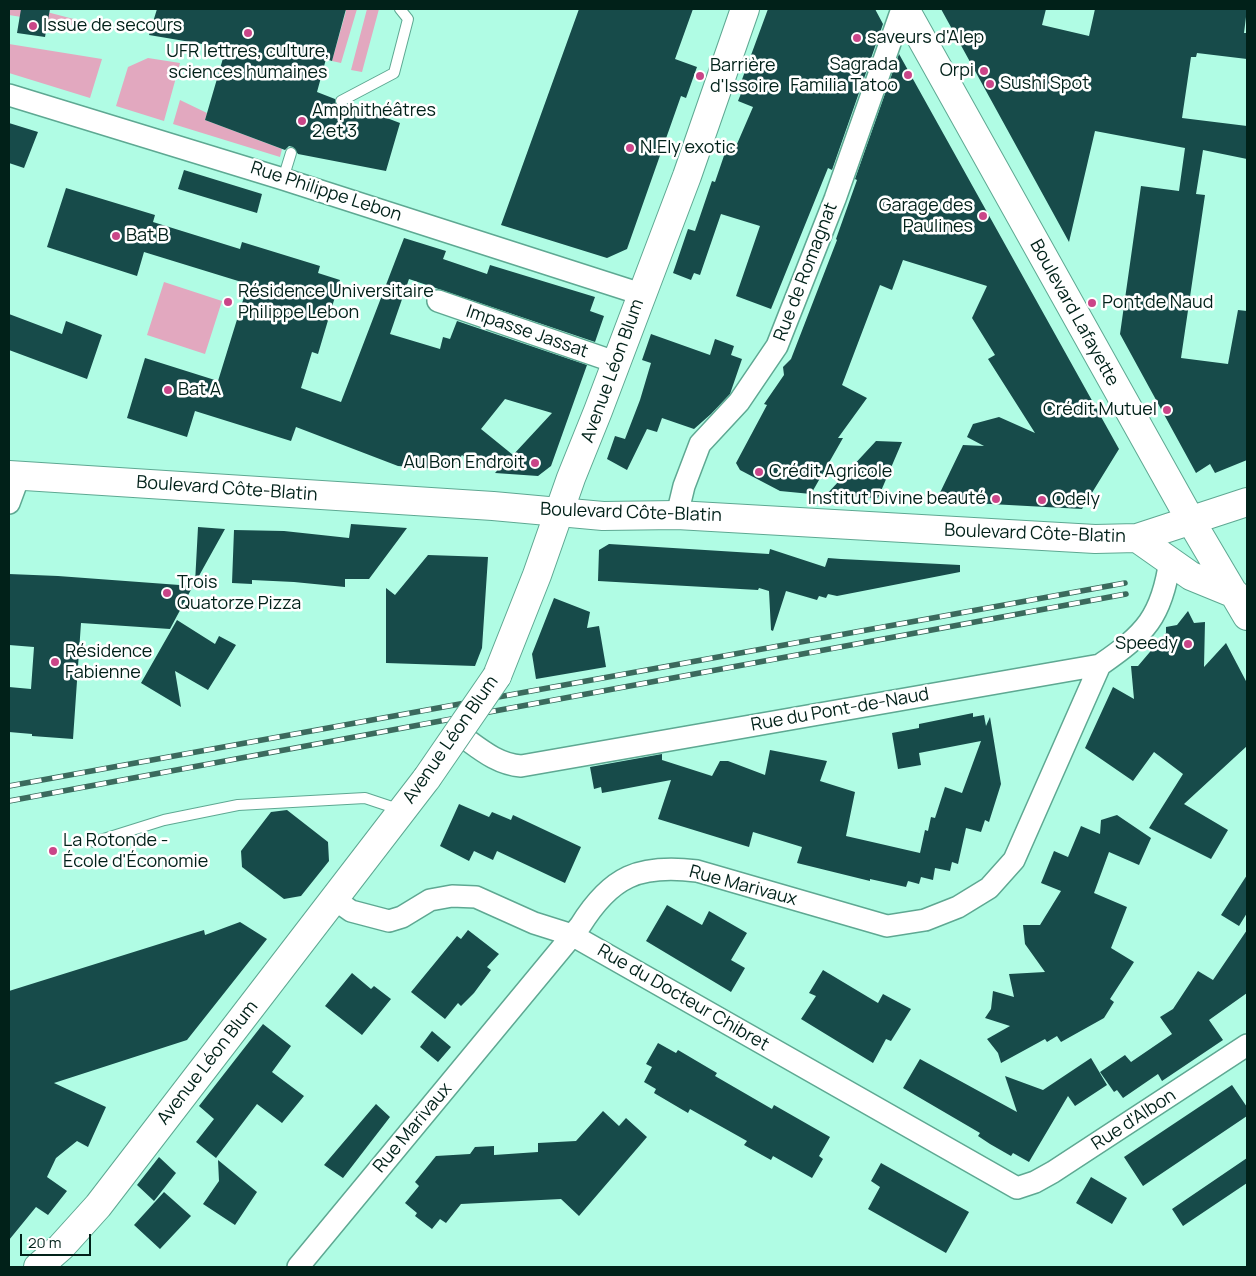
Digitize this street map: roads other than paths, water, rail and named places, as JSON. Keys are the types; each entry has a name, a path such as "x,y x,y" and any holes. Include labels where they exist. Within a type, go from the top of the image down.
{"main road":[{"name":"Avenue Léon Blum","path":"38,1267 61,1247 98,1206 427,778 497,676 538,575 559,512 686,176 745,9"},
{"name":"Boulevard Lafayette","path":"903,9 1191,521 1241,605"},
{"name":"Boulevard Côte-Blatin","path":"14,475 603,516 677,515 1095,539 1137,538 1247,502"},
{"path":"1137,538 1191,576 1241,605"}],"street":[{"name":"Rue de Romagnat","path":"677,515 684,486 700,444 739,402 777,346 835,199 903,9"},
{"name":"Rue Philippe Lebon","path":"9,95 283,179 641,294"},
{"name":"Impasse Jassat","path":"438,301 615,362"},
{"path":"9,503 14,475"},
{"name":"Rue du Pont-de-Naud","path":"459,734 497,760 508,765 521,766 1100,665 1130,644 1146,627 1159,607 1166,585 1170,560"},
{"name":"Rue Marivaux","path":"298,1267 580,926 595,902 618,881 648,871 671,868 697,871 887,926 925,920 958,907 989,888 1014,860 1100,665"},
{"name":"Rue du Docteur Chibret","path":"334,900 351,912 389,920 402,917 430,900 452,896 476,897 534,922 572,935 1017,1188"},
{"name":"Rue d'Albon","path":"1017,1188 1053,1172 1247,1045"}],"lane":[{"path":"341,101 394,72 408,19 400,9"},
{"path":"283,179 291,153"},
{"path":"94,842 164,820 238,805 365,798 402,810"}],"railway":[{"path":"9,786 1125,583"},
{"path":"9,801 1126,594"}],"place":[{"name":"Issue de secours","path":"33,26"},
{"name":"UFR lettres, culture, sciences humaines","path":"248,33"},
{"name":"saveurs d'Alep","path":"857,38"},
{"name":"Orpi","path":"984,71"},
{"name":"Sagrada Familia Tatoo","path":"908,75"},
{"name":"Barrière d'Issoire","path":"700,76"},
{"name":"Sushi Spot","path":"990,84"},
{"name":"Amphithéâtres 2 et 3","path":"302,121"},
{"name":"N.Ely exotic","path":"630,148"},
{"name":"Garage des Paulines","path":"983,216"},
{"name":"Bat B","path":"116,236"},
{"name":"Résidence Universitaire Philippe Lebon","path":"228,302"},
{"name":"Pont de Naud","path":"1092,303"},
{"name":"Bat A","path":"168,390"},
{"name":"Crédit Mutuel","path":"1167,410"},
{"name":"Au Bon Endroit","path":"535,463"},
{"name":"Crédit Agricole","path":"759,472"},
{"name":"Institut Divine beauté","path":"996,499"},
{"name":"Odely","path":"1042,500"},
{"name":"Trois Quatorze Pizza","path":"167,593"},
{"name":"Speedy","path":"1188,644"},
{"name":"Résidence Fabienne","path":"55,662"},
{"name":"La Rotonde - École d'Économie","path":"53,851"}]}
